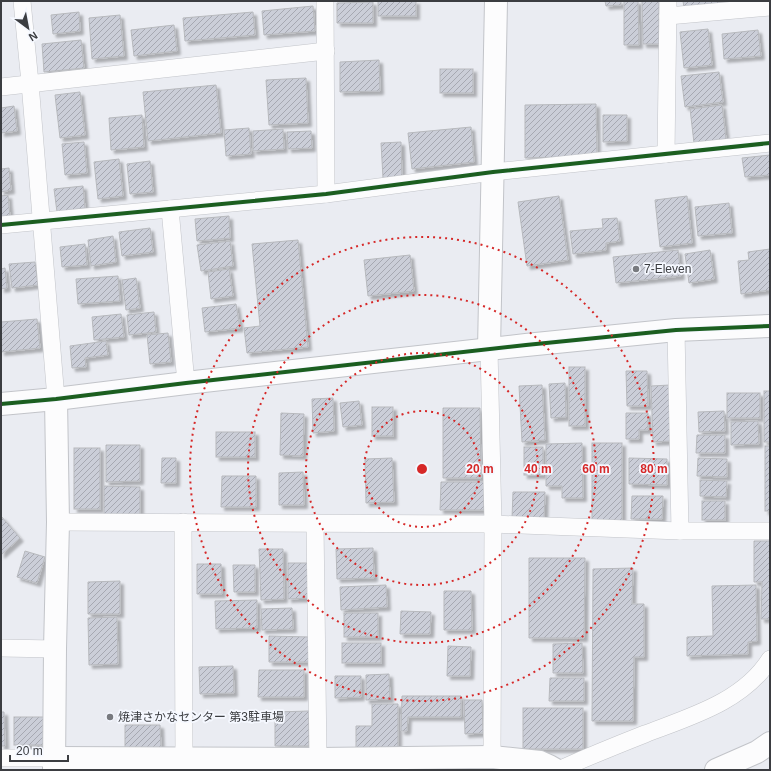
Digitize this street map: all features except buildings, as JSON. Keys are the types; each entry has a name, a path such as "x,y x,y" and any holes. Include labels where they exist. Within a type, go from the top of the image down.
{"main road":[{"path":"489,349 496,1"},
{"path":"1,404 489,349 676,330 770,326"},
{"path":"56,399 58,522 54,764 184,758 318,759 492,757 540,762 556,770"},
{"path":"716,770 757,752 770,743"}],"street":[{"path":"22,1 56,399"},
{"path":"325,1 326,194"},
{"path":"666,154 668,8 770,7"},
{"path":"1,87 326,51"},
{"path":"1,225 326,194 493,172 770,144"},
{"path":"170,209 186,383"},
{"path":"676,330 680,531"},
{"path":"489,349 494,524 492,757"},
{"path":"58,522 494,524 680,531 770,531"},
{"path":"184,522 184,758"},
{"path":"315,523 318,759"},
{"path":"1,648 55,649"},
{"path":"560,770 609,748 717,705 743,688 765,667 770,659"},
{"path":"1,758 54,764"}],"green space":[{"path":"79,768 518,769 518,770 75,770"}],"cycle path":[{"path":"1,225 326,194 493,172 770,143"},
{"path":"1,404 526,345 676,330 770,326"}],"place":[{"name":"7-Eleven","path":"636,269"},
{"name":"焼津さかなセンター 第3駐車場","path":"110,717"}]}
